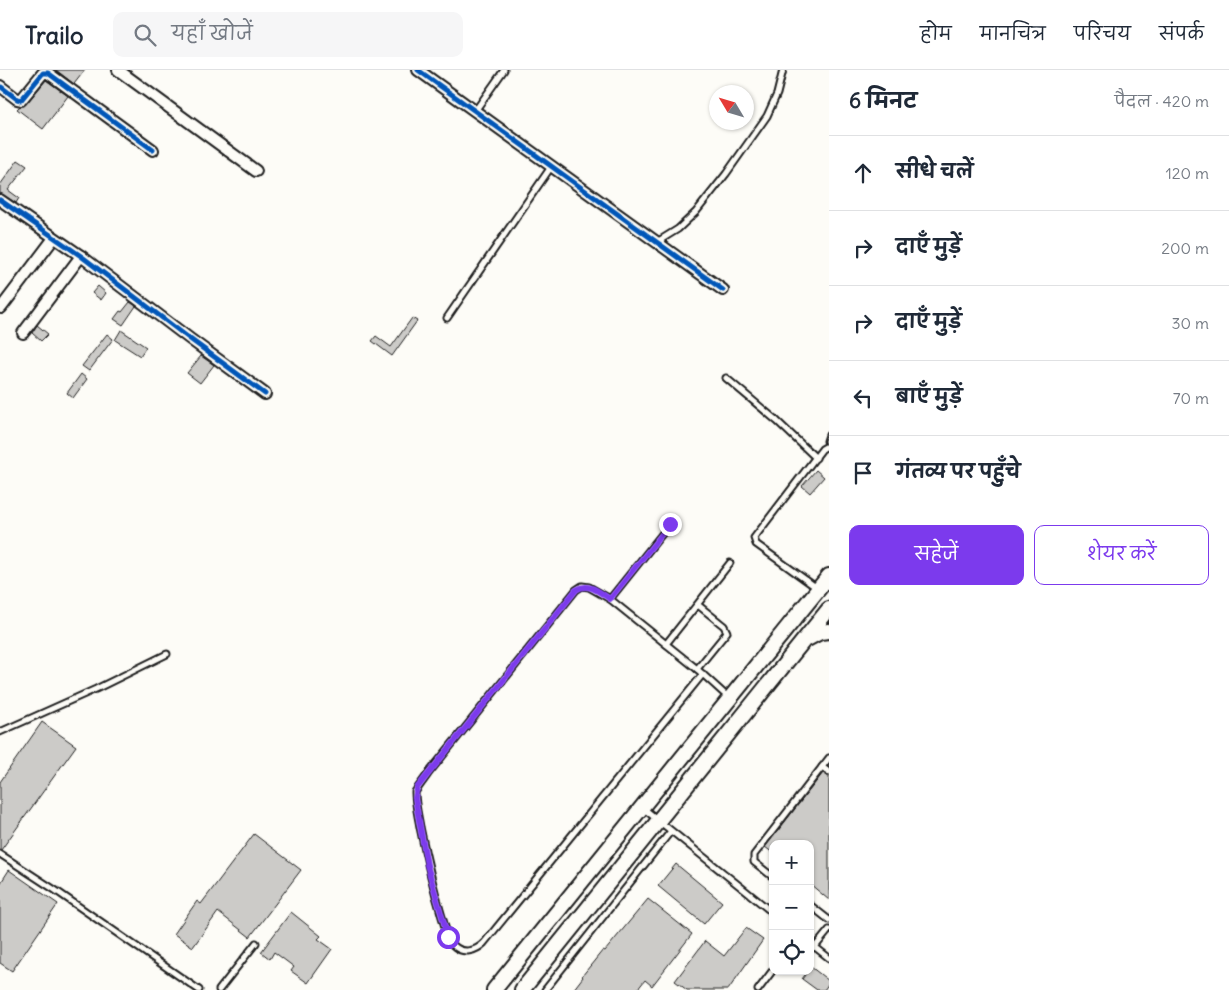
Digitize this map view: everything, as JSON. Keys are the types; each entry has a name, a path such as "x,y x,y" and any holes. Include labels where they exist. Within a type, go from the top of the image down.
{"main road":[{"path":"494,990 730,699 824,593 829,576"},
{"path":"522,990 829,609"},
{"path":"804,641 820,632 829,630"}],"street":[{"path":"118,70 256,171"},
{"path":"418,70 723,290"},
{"path":"0,86 20,100 43,73 48,73 153,150"},
{"path":"0,200 81,256 266,394"},
{"path":"1,308 54,238"},
{"path":"23,333 81,256"}],"lane":[{"path":"475,111 504,70"},
{"path":"657,242 678,229 696,212 726,174 770,111 777,94 783,70"},
{"path":"447,318 551,167"},
{"path":"726,378 777,421 816,458"},
{"path":"824,593 754,541 755,535 822,449 828,445 829,435"},
{"path":"610,599 670,524"},
{"path":"666,644 730,563"},
{"path":"702,674 484,943 479,948 471,951 455,948 448,937 427,865 415,798 416,790 576,590 582,586 589,587 610,599 697,669 730,699"},
{"path":"697,669 727,632 724,626 698,605"},
{"path":"0,732 96,689 167,654"},
{"path":"769,874 754,862 754,855 829,758"},
{"path":"822,766 829,772"},
{"path":"642,808 769,910"},
{"path":"545,990 671,831"},
{"path":"0,854 199,990"},
{"path":"814,909 829,920"},
{"path":"814,944 829,930"},
{"path":"219,990 256,943"},
{"path":"814,947 829,958"},
{"path":"758,990 770,975"}],"building":[{"path":"56,70 85,70 74,84"},
{"path":"46,80 68,96 43,129 17,109 26,104"},
{"path":"18,160 27,166 8,190 19,198 16,203 0,193 0,185"},
{"path":"98,286 106,293 101,300 92,293"},
{"path":"130,302 136,306 123,325 114,319"},
{"path":"412,318 417,321 392,356 372,341 376,336 391,347"},
{"path":"37,325 48,334 41,341 32,333"},
{"path":"121,330 146,347 140,356 115,340"},
{"path":"107,334 113,339 89,371 82,366"},
{"path":"201,356 214,365 200,383 187,373"},
{"path":"81,374 87,379 73,398 67,393"},
{"path":"816,470 824,477 810,493 802,486"},
{"path":"42,722 76,746 0,850 0,782"},
{"path":"823,773 829,777 829,900 814,887 814,840 770,840"},
{"path":"254,834 301,870 250,937 218,912 193,947 174,934 197,901 201,904"},
{"path":"769,842 769,850 765,847"},
{"path":"676,864 722,902 704,924 658,886"},
{"path":"9,870 58,904 12,971 0,963 0,884"},
{"path":"648,899 692,934 652,986 645,980 637,990 573,990 603,950 605,951"},
{"path":"291,912 321,936 318,939 332,949 308,983 291,971 294,967 274,952 270,959 261,952"},
{"path":"746,928 763,940 728,990 687,990 675,981 705,941 724,956"},
{"path":"814,969 829,983 824,990 817,990 802,979 805,975 814,975"}],"cycle path":[{"path":"418,70 723,290"},
{"path":"0,86 21,100 43,73 48,73 153,150"},
{"path":"0,200 81,256 265,394"}],"route":[{"path":"448,937 427,865 415,798 417,788 576,590 582,586 589,587 610,599 670,524"}]}
